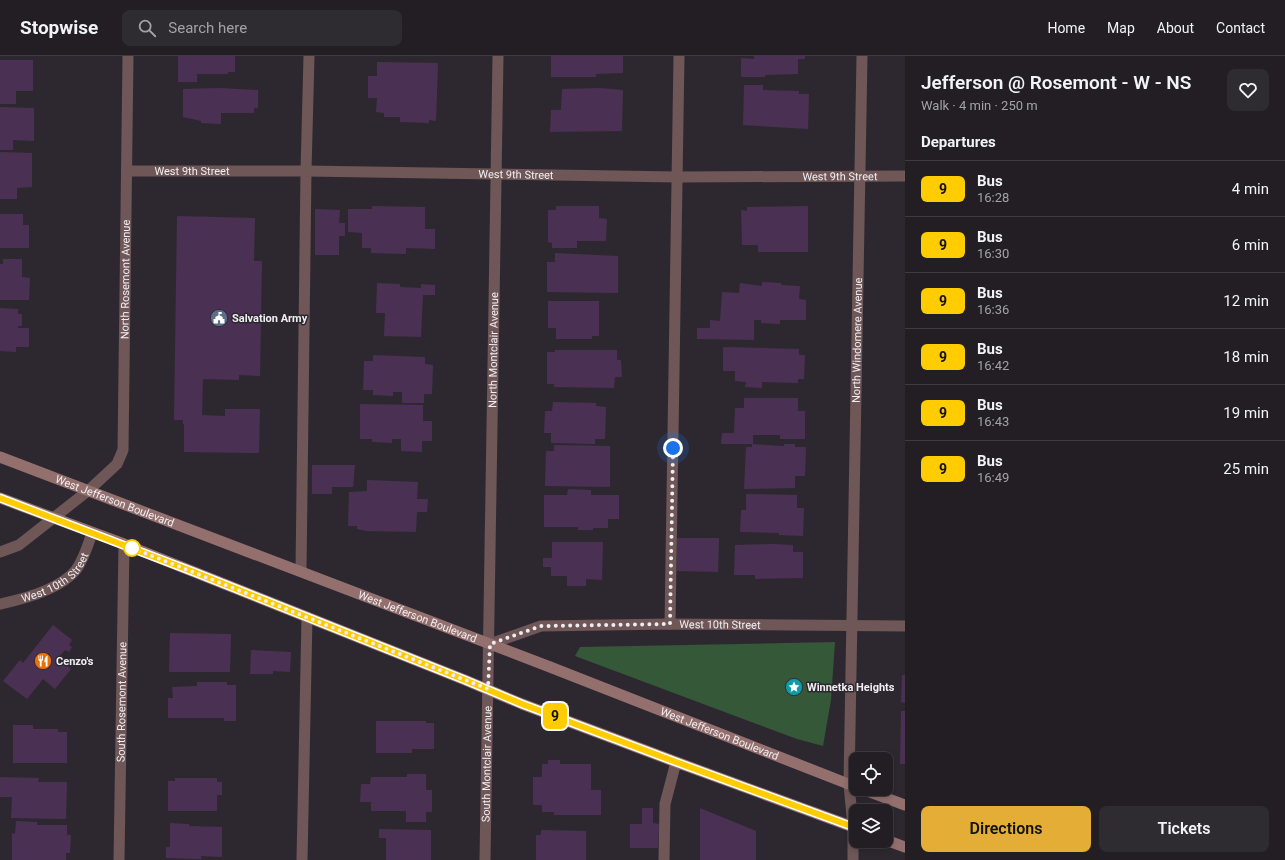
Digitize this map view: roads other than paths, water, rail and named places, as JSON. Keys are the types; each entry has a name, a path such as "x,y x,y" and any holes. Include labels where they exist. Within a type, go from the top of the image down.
{"main road":[{"name":"West Jefferson Boulevard","path":"0,457 301,571 849,785"},
{"path":"0,498 124,544 488,689 522,704 849,825"},
{"path":"881,796 905,805"},
{"path":"893,843 905,847"}],"street":[{"name":"North Rosemont Avenue","path":"89,490 117,464 123,450 128,56"},
{"path":"301,571 306,171 309,56"},
{"name":"North Montclair Avenue","path":"490,644 498,56"},
{"path":"670,624 679,56"},
{"name":"North Windomere Avenue","path":"852,752 852,625 862,56"},
{"name":"West 9th Street","path":"127,171 306,171 678,177 905,176"},
{"path":"0,552 19,545 89,490"},
{"name":"West 10th Street","path":"0,604 43,591 67,579 76,569 84,555 92,533"},
{"name":"South Rosemont Avenue","path":"119,860 124,544"},
{"path":"302,860 308,617"},
{"name":"West 10th Street","path":"490,644 541,626 670,624 905,626"},
{"name":"South Montclair Avenue","path":"485,860 490,644"},
{"path":"664,860 665,804 676,762"},
{"name":"North Windomere Avenue","path":"852,860 853,848"}],"place":[{"name":"Salvation Army","path":"219,318"},
{"name":"Cenzo's","path":"43,661"},
{"name":"Winnetka Heights","path":"794,687"}]}
